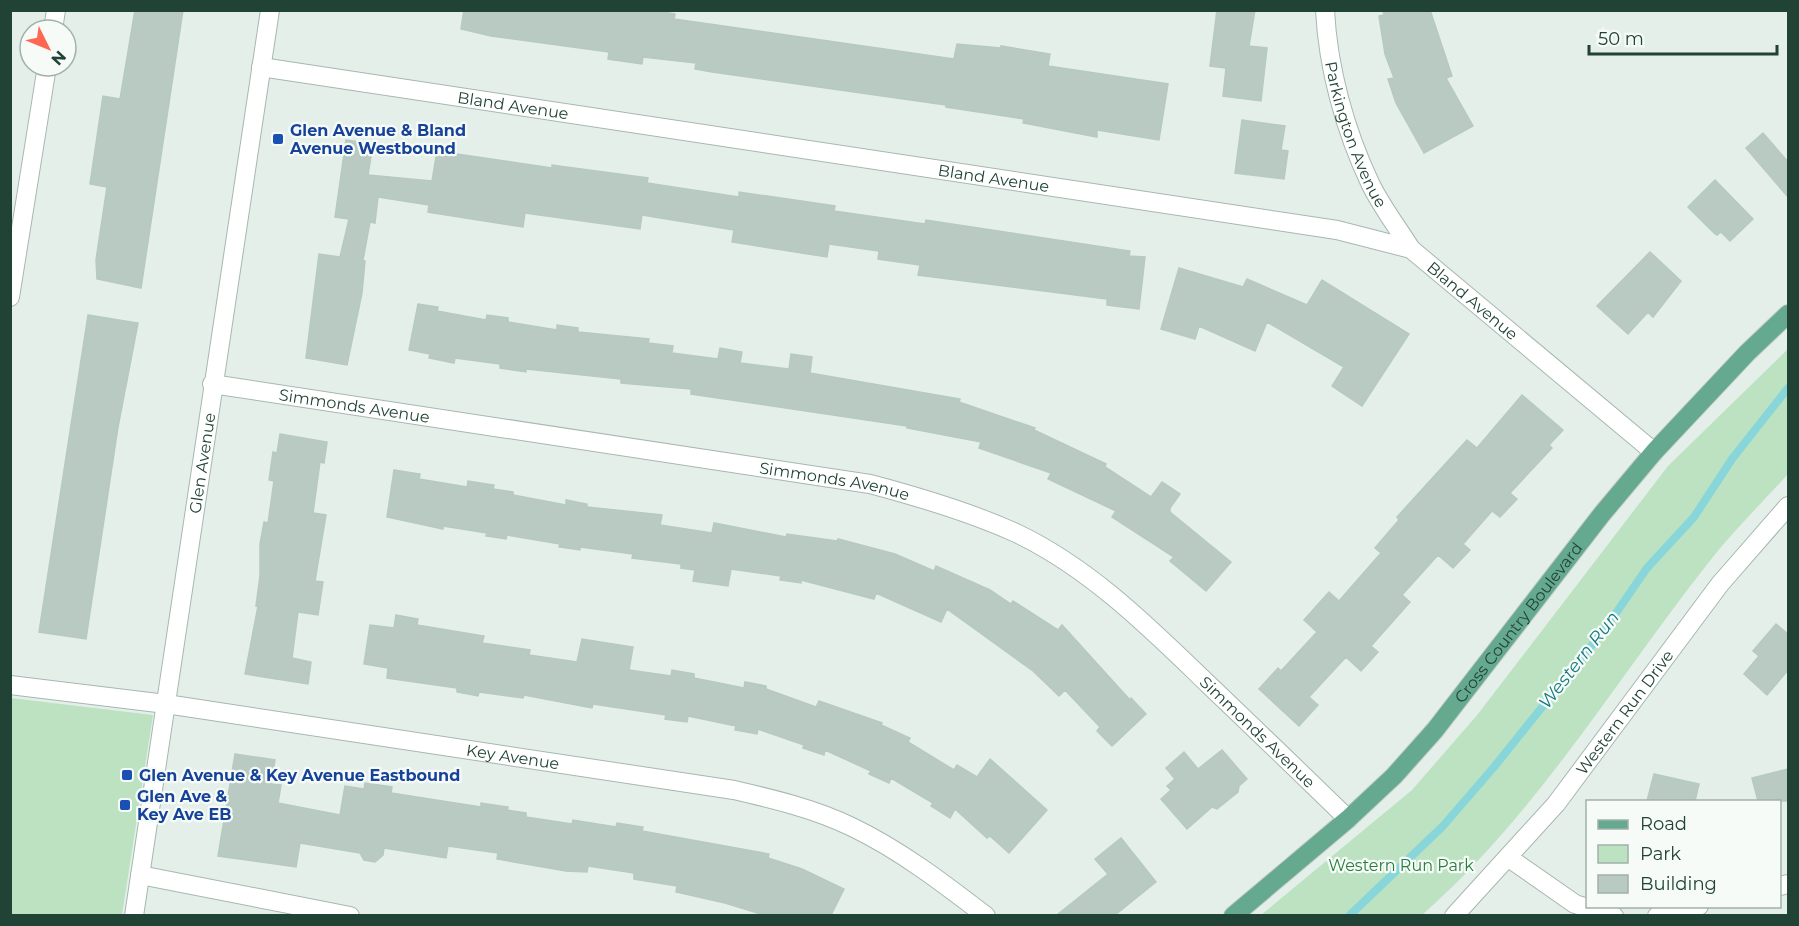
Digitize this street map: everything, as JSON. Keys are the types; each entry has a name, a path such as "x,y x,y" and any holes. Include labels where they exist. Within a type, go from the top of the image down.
{"main road":[{"name":"Cross Country Boulevard","path":"1233,915 1348,819 1394,776 1435,730 1602,514 1654,452 1788,314"}],"street":[{"name":"Glen Avenue","path":"134,915 270,10"},
{"name":"Parkington Avenue","path":"1325,10 1336,86 1355,147 1371,185 1411,249"},
{"name":"Bland Avenue","path":"261,67 1337,230 1411,249 1654,452"},
{"path":"10,297 45,78"},
{"name":"Simmonds Avenue","path":"212,384 870,484 919,497 970,516 1017,534 1109,593 1155,633 1348,819"},
{"name":"Western Run Drive","path":"1454,915 1509,858 1606,740 1720,584 1788,506"},
{"name":"Key Avenue","path":"10,685 166,704 734,790 776,800 851,826 939,879 986,915"},
{"path":"1509,858 1575,904 1586,907"},
{"path":"140,875 350,915"},
{"path":"1589,908 1614,915"},
{"path":"1657,915 1690,908"}],"green space":[{"name":"Western Run Park","path":"1788,349 1788,474 1718,551 1539,790 1463,876 1422,915 1261,915 1412,790 1478,714 1668,466"},
{"path":"11,698 153,715 122,915 11,915"}],"building":[{"path":"135,10 183,10 141,288 97,279 96,260 107,187 90,184 103,96 120,99"},
{"path":"464,10 653,10 675,14 674,19 954,59 957,44 1001,48 1001,46 1050,54 1048,66 1168,84 1159,140 1097,130 1097,137 1023,123 1024,119 946,107 946,105 695,69 696,63 643,57 642,64 608,59 609,52 491,36 461,29"},
{"path":"1217,10 1255,10 1249,46 1267,48 1261,101 1223,96 1226,68 1210,66"},
{"path":"1383,10 1430,10 1452,76 1446,78 1473,126 1424,153 1396,103 1388,79 1394,78 1385,54 1379,16 1384,15"},
{"path":"1242,120 1285,126 1281,150 1288,151 1284,179 1235,173"},
{"path":"1763,133 1788,162 1788,197 1746,148"},
{"path":"346,140 373,144 368,175 432,181 437,151 552,168 552,165 648,178 647,183 739,197 739,192 835,206 834,211 925,224 926,220 1130,251 1129,256 1145,257 1139,309 1107,305 1107,299 918,275 920,265 878,259 879,251 829,244 827,257 732,242 734,230 642,215 640,229 525,213 523,227 428,212 429,205 378,197 375,223 370,222 363,260 365,261 362,293 347,365 306,358 319,254 340,257 349,219 335,217"},
{"path":"1715,180 1753,219 1730,241 1721,232 1717,235 1714,233 1688,207"},
{"path":"1650,252 1681,281 1653,317 1648,312 1628,334 1597,306"},
{"path":"1179,268 1243,287 1247,279 1307,305 1322,280 1409,334 1362,406 1332,386 1344,367 1267,322 1255,351 1199,326 1195,339 1161,329"},
{"path":"418,304 438,307 437,311 486,320 487,315 508,318 508,322 557,330 557,325 578,328 578,332 649,339 648,343 673,346 672,353 718,359 720,348 742,352 740,363 789,369 791,354 812,357 810,373 960,399 959,402 1035,428 1034,430 1106,464 1105,467 1151,497 1162,482 1180,494 1170,508 1170,512 1231,562 1206,591 1170,561 1174,557 1112,517 1116,511 1048,479 1051,473 979,448 981,442 907,428 907,426 691,394 691,389 621,383 621,379 526,369 526,372 500,368 500,364 455,358 454,363 429,358 430,354 409,350"},
{"path":"88,315 138,323 118,427 86,639 39,632"},
{"path":"1522,395 1563,430 1549,445 1552,448 1510,493 1517,499 1500,517 1492,511 1463,544 1470,550 1453,568 1438,555 1402,595 1410,602 1371,646 1378,652 1361,671 1346,657 1309,697 1318,705 1299,726 1259,689 1278,668 1281,671 1317,632 1304,620 1329,592 1339,601 1381,553 1375,548 1399,520 1397,517 1467,440 1477,448"},
{"path":"280,434 327,442 324,463 320,462 313,513 326,515 315,581 323,582 318,615 298,612 292,658 311,662 308,684 245,674 258,606 256,606 260,576 260,544 264,522 268,523 274,481 269,480 273,452 277,453"},
{"path":"394,470 420,474 419,479 467,487 468,481 494,485 493,489 513,492 513,495 566,505 566,500 587,504 587,507 662,515 660,525 712,533 714,523 786,537 787,534 837,541 838,539 895,554 934,571 936,566 990,590 1011,604 1013,601 1058,630 1062,625 1130,700 1131,698 1146,714 1112,746 1097,731 1100,727 1065,690 1059,696 1033,671 947,609 941,622 876,593 874,599 801,580 801,583 780,580 781,576 731,569 728,586 693,581 695,570 681,568 681,564 632,558 633,554 580,547 580,550 559,547 560,544 507,535 506,539 486,536 487,533 443,526 443,529 387,517"},
{"path":"396,615 418,619 417,625 484,636 482,643 530,650 529,655 577,662 582,639 633,647 629,670 671,676 672,670 694,674 694,678 744,688 745,682 766,686 766,689 816,707 819,701 882,723 881,725 910,738 908,742 954,770 957,765 977,777 990,759 1047,810 1009,853 990,836 987,838 955,809 950,818 931,806 933,803 891,778 889,783 869,774 871,771 825,750 824,755 803,748 804,745 758,729 757,734 735,730 736,726 688,716 687,722 665,719 666,715 593,704 592,708 524,695 523,698 479,692 478,696 457,692 457,688 387,678 388,668 364,664 370,625 394,628"},
{"path":"1776,624 1788,634 1788,670 1767,695 1744,674 1759,656 1753,651"},
{"path":"1222,750 1247,779 1239,786 1238,792 1217,809 1212,807 1187,829 1161,799 1171,790 1167,786 1175,779 1166,768 1184,752 1198,769"},
{"path":"235,754 275,760 271,784 281,785 278,803 340,815 345,786 364,789 365,783 392,787 391,793 481,807 481,803 508,807 507,810 526,813 526,817 572,824 573,820 616,827 617,823 643,827 642,831 769,854 768,858 802,869 844,889 831,915 764,915 676,892 677,886 634,879 634,873 588,866 587,872 566,871 497,859 498,853 448,846 446,858 384,848 383,855 375,862 364,860 360,853 300,843 296,867 218,856"},
{"path":"1788,769 1788,801 1758,800 1752,778"},
{"path":"1654,774 1699,784 1695,800 1647,800"},
{"path":"1121,838 1156,882 1115,915 1057,915 1108,874 1095,859"}],"waterway":[{"name":"Western Run","path":"1349,916 1443,826 1494,767 1605,629 1647,568 1694,517 1732,459 1788,388"}],"place":[{"name":"Glen Avenue & Bland Avenue Westbound","path":"278,139"},
{"name":"Glen Avenue & Key Avenue Eastbound","path":"127,775"},
{"name":"Glen Ave & Key Ave EB","path":"125,805"}]}
